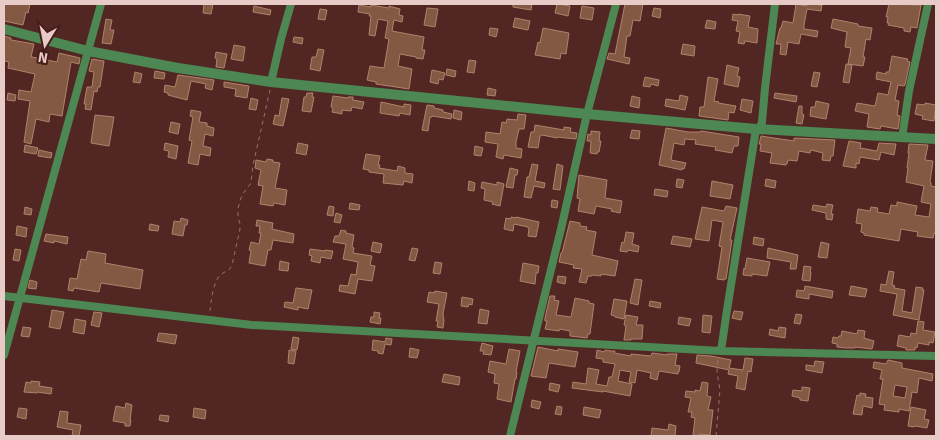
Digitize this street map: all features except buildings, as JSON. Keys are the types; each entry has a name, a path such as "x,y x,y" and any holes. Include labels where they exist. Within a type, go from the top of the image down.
{"street":[{"path":"4,355 101,4"},
{"path":"271,82 291,4"},
{"path":"510,436 587,114 616,4"},
{"path":"721,350 756,129 760,127 762,122 775,4"},
{"path":"902,138 909,91 928,4"},
{"path":"4,29 88,52 271,82 756,129 936,139"},
{"path":"4,296 252,326 721,350 936,356"}],"path":[{"path":"209,320 212,297 217,280 232,265 240,229 238,208 242,195 251,183 253,165 271,82"},
{"path":"716,436 720,390 717,365 721,350"}]}
